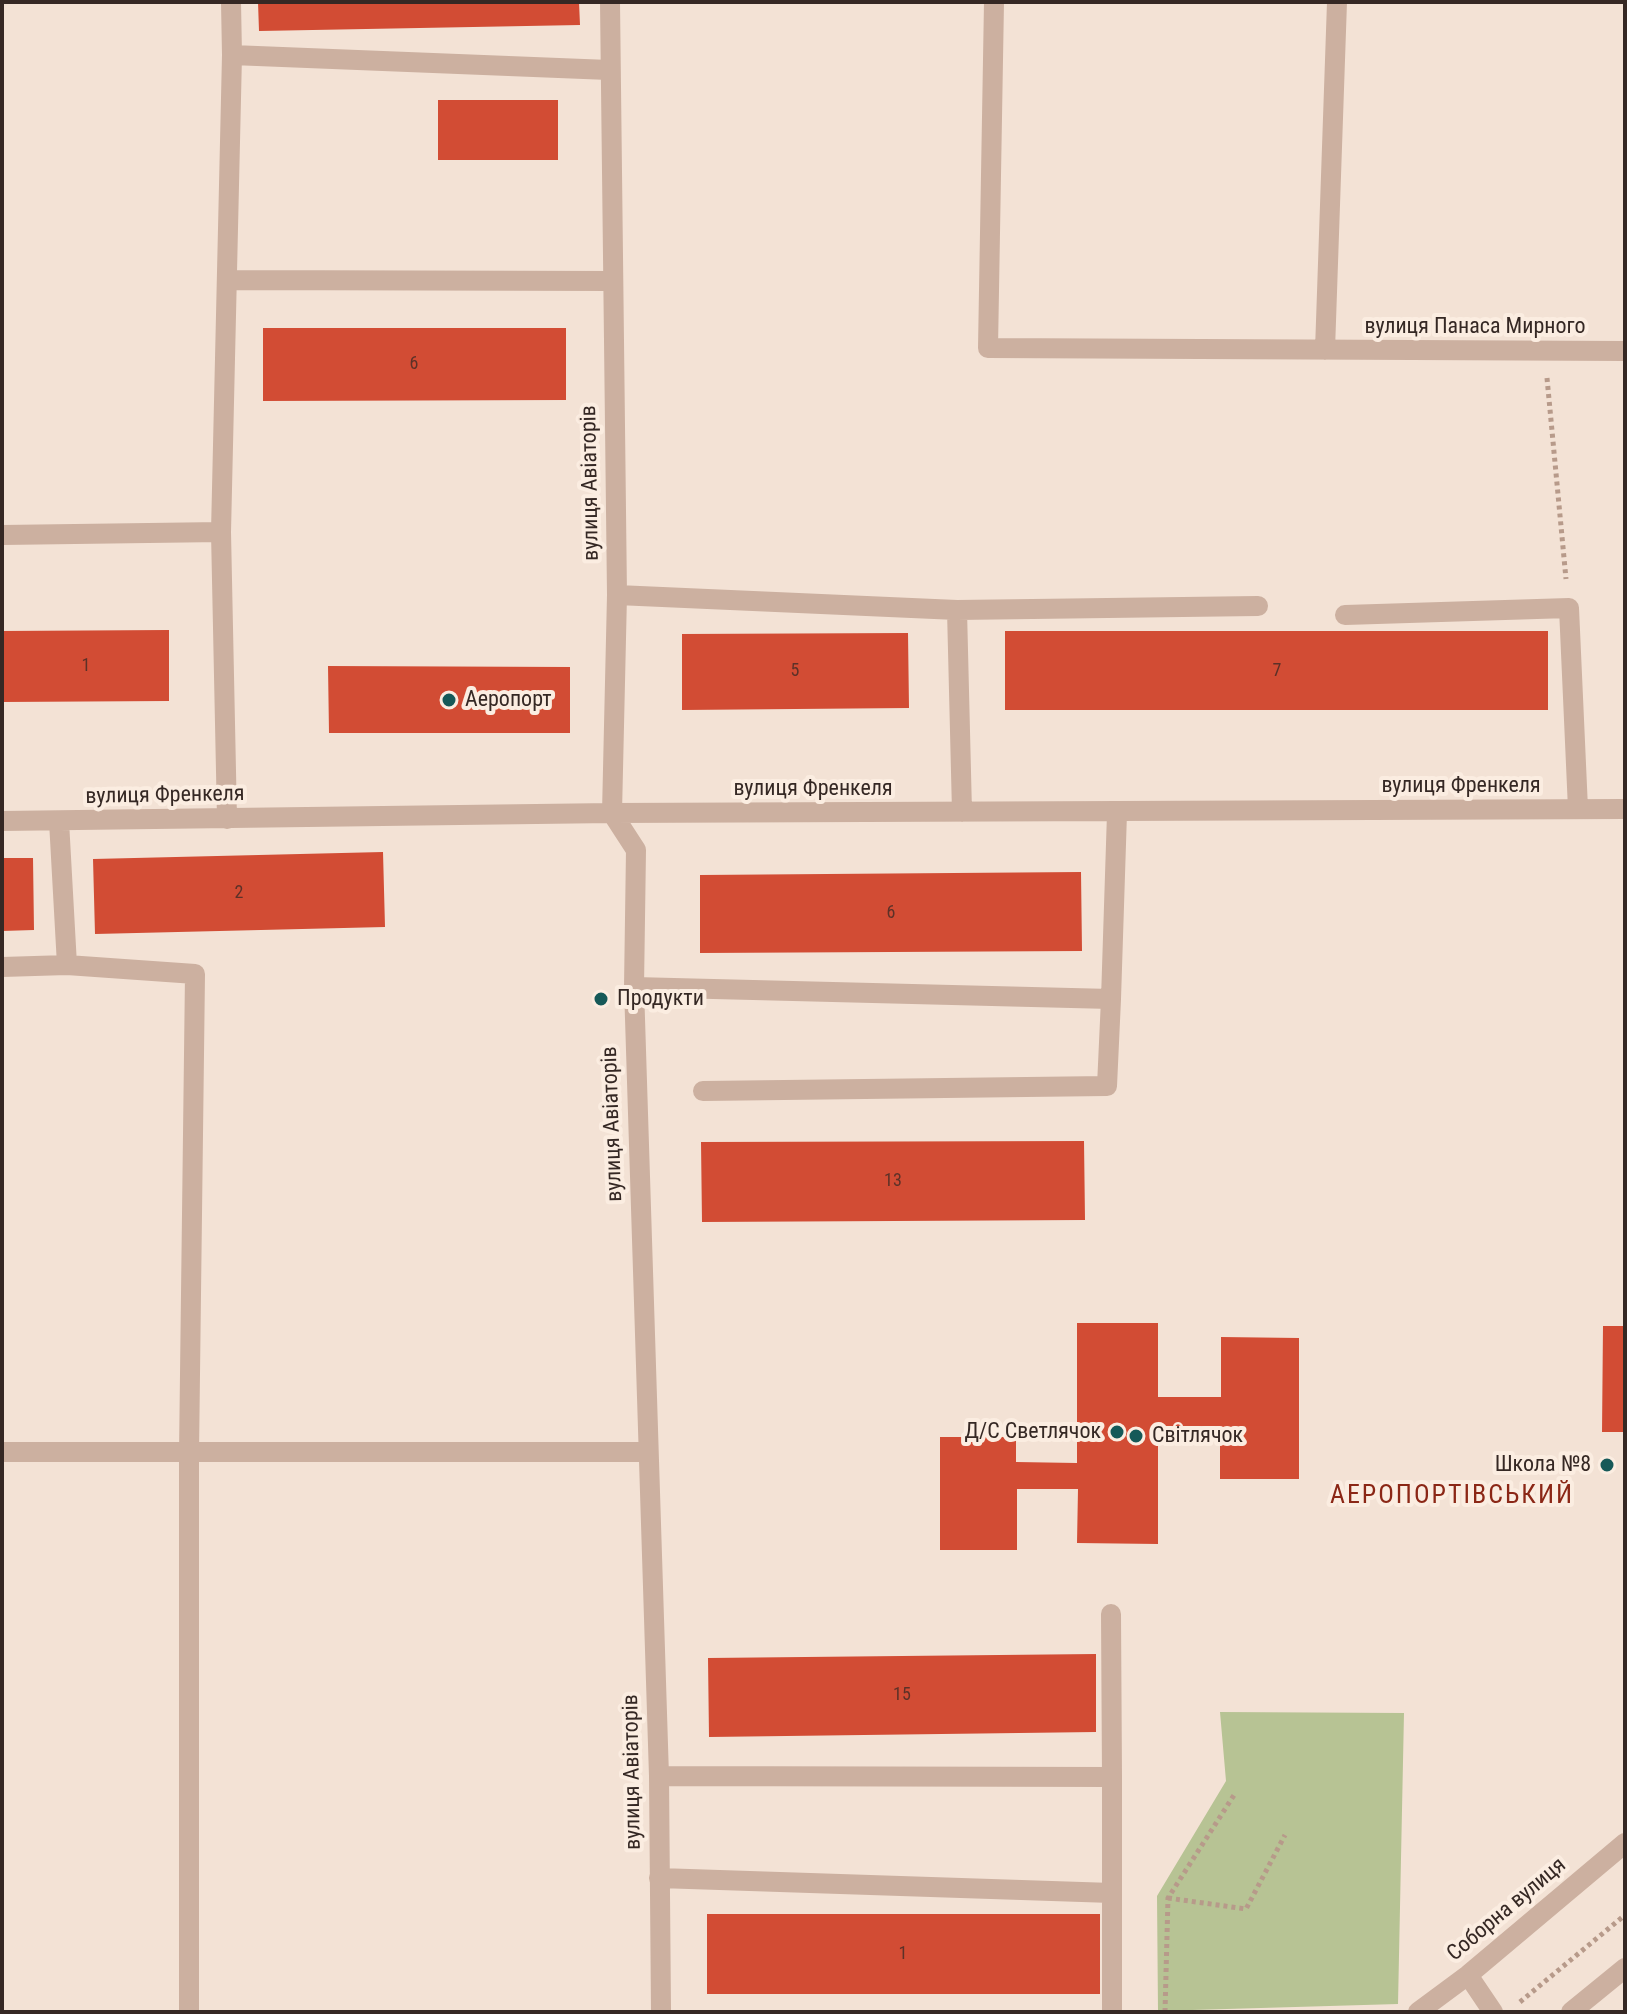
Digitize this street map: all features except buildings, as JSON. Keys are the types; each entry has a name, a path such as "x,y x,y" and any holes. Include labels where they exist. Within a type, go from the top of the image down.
{"street":[{"path":"227,819 221,532 231,2"},
{"name":"вулиця Авіаторів","path":"610,2 617,595 612,813 636,850 634,987 646,1452 659,1776 661,2012"},
{"name":"вулиця Панаса Мирного","path":"994,2 988,348 1545,354 1625,351"},
{"path":"1325,350 1337,2"},
{"path":"232,55 609,70"},
{"path":"227,280 612,281"},
{"path":"2,535 221,532"},
{"path":"617,595 957,610 1258,606"},
{"path":"1345,615 1569,608 1578,809"},
{"path":"957,610 962,812"},
{"name":"вулиця Френкеля","path":"2,821 612,813 1625,809"},
{"path":"703,1091 1107,1086 1117,813"},
{"path":"59,821 67,965"},
{"path":"2,967 67,965 195,974 189,1454 189,2012"},
{"path":"634,987 1111,999"},
{"path":"2,1452 646,1452"},
{"path":"1111,1614 1112,2012"},
{"path":"659,1776 1112,1777"},
{"name":"Соборна вулиця","path":"1418,2012 1468,1975 1625,1843"},
{"path":"659,1878 1112,1893"},
{"path":"1571,2012 1625,1968"},
{"path":"1468,1975 1501,2009"}],"path":[{"path":"1545,354 1569,608"},
{"path":"1165,2012 1168,1898 1236,1792"},
{"path":"1168,1898 1246,1909 1285,1835"},
{"path":"1501,2009 1522,2001 1625,1915"}],"green space":[{"path":"1220,1712 1404,1713 1398,2004 1158,2011 1157,1896 1226,1781"}],"place":[{"name":"Аеропорт","path":"449,700"},
{"name":"Продукти","path":"601,999"},
{"name":"Д/С Светлячок","path":"1117,1432"},
{"name":"Світлячок","path":"1136,1436"},
{"name":"Школа №8","path":"1607,1465"}],"district":[{"name":"АЕРОПОРТІВСЬКИЙ","path":"1452,1496"}]}
